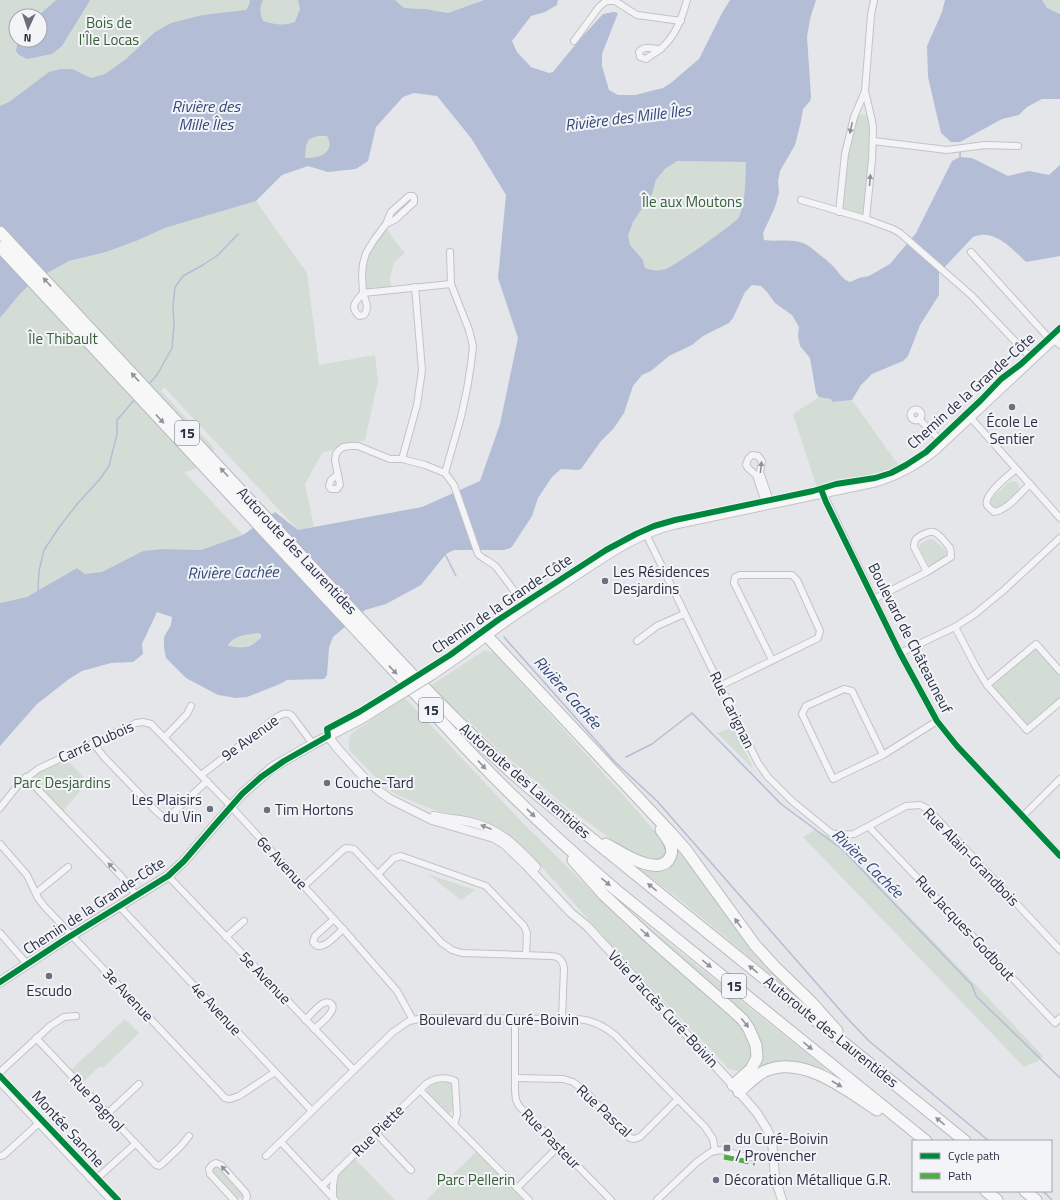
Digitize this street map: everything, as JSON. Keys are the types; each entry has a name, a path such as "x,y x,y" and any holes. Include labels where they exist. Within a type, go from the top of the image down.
{"highway":[{"name":"Autoroute des Laurentides","path":"0,232 370,638 485,768 546,828 630,901 925,1140"},
{"name":"Autoroute des Laurentides","path":"0,247 370,638 478,742 511,772 583,832 964,1140"},
{"path":"487,636 681,844 758,949 812,1002 859,1055"},
{"path":"583,832 636,860 650,865 656,866 663,864 668,861 671,853 667,838 603,760"},
{"path":"546,828 604,895 650,938 743,1020 756,1045 757,1058 751,1069 736,1089"},
{"path":"736,1089 769,1070 785,1067 804,1069 834,1082 924,1140"},
{"path":"987,1192 997,1200"},
{"path":"1026,1192 1036,1200"}],"main road":[{"name":"Chemin de la Grande-Côte","path":"0,982 168,876 190,855 247,789 268,771 288,758 367,715 432,675 608,553 646,534 675,524 868,484 898,474 920,462 1032,359 1058,339"}],"street":[{"path":"661,50 673,35 681,21 687,0"},
{"path":"866,219 873,128 865,91 871,15 874,0"},
{"path":"574,41 599,7 606,1 614,1 637,15 681,21"},
{"path":"839,212 845,154 855,113 865,91"},
{"path":"855,113 859,111 866,111 871,114"},
{"path":"873,141 947,150 985,146 1018,146"},
{"path":"386,224 396,219 414,202 414,198 409,196 391,212 386,224 366,253 362,275 363,293 451,284"},
{"path":"801,200 866,219 892,229 906,238 971,294 1032,359"},
{"path":"445,473 467,389 472,346 469,330 451,284 450,252"},
{"path":"971,252 1046,335 1058,339"},
{"path":"402,459 417,405 422,370 415,287"},
{"path":"970,417 1060,518"},
{"path":"919,419 942,442"},
{"path":"338,474 335,460 336,454 338,450 350,446 358,446 390,459 402,459 425,465 445,473 454,485 476,549 480,556 497,568 527,608"},
{"path":"752,455 758,456 762,461 760,472 768,505 756,476 746,465 748,459 752,455"},
{"path":"1016,469 1000,482 990,494 987,500 987,505 994,512 1000,511 1030,484"},
{"name":"Boulevard de Châteauneuf","path":"823,494 900,653 937,721 957,746 1060,856"},
{"path":"874,599 927,572 951,557 952,553 950,548 937,534 933,532 929,532 916,539 914,543 914,547 927,572"},
{"name":"Rue Carignan","path":"646,534 758,763 768,777 798,806 831,833 840,835 854,834 870,827"},
{"path":"900,653 955,627 975,614 1004,590 1060,538"},
{"path":"720,686 818,638 820,632 797,580 792,575 740,575 735,577 734,583 772,660"},
{"path":"637,641 657,626 684,614"},
{"path":"955,627 987,685 1027,730 1060,702"},
{"path":"987,685 1036,644 1060,671"},
{"path":"883,755 852,691 844,689 806,706 802,714 833,779 883,755 937,721"},
{"path":"165,737 187,714 191,706"},
{"name":"9e Avenue","path":"201,775 264,727 284,714 288,713 292,716 313,744"},
{"name":"Carré Dubois","path":"0,808 18,785 26,777 41,767 141,722 151,724 165,737 231,807"},
{"name":"Voie d'accès Curé-Boivin","path":"328,736 338,749 374,787 390,799 432,820 494,838 504,844 517,855 571,913 587,926 757,1113 767,1129 771,1142 775,1178 782,1200"},
{"path":"93,743 106,760 161,816 166,817 172,813 207,781"},
{"path":"26,777 121,876 137,896"},
{"path":"1022,816 1060,779"},
{"name":"Rue Alain-Grandbois","path":"870,827 906,806 920,805 928,809 1060,950"},
{"name":"6e Avenue","path":"231,807 334,919 397,991 413,1020"},
{"name":"Rue Jacques-Godbout","path":"870,827 1055,1023 1060,1018"},
{"name":"3e Avenue","path":"0,844 27,875 44,906 226,1098 232,1099 239,1096 275,1072"},
{"path":"304,886 346,848 352,848 442,943 455,952 554,956 558,958 563,963 564,968 562,1018"},
{"path":"378,874 394,858 401,856 486,886 524,926 526,933 526,955"},
{"path":"36,893 68,867"},
{"name":"5e Avenue","path":"168,876 354,1070"},
{"name":"4e Avenue","path":"120,907 312,1111"},
{"path":"334,919 314,937 313,942 315,945 323,946 343,929"},
{"path":"226,937 244,921"},
{"path":"0,933 27,964"},
{"path":"305,1020 324,1003 328,1002 331,1004 333,1008 332,1013 314,1029"},
{"path":"0,1072 50,1026 67,1016 76,1016"},
{"name":"Boulevard du Curé-Boivin","path":"266,1156 393,1032 405,1023 413,1020 437,1018 585,1019 606,1027 701,1123 712,1136 715,1151"},
{"name":"Rue Pasteur","path":"515,1018 515,1078 516,1097 519,1106 611,1200"},
{"name":"Rue Pagnol","path":"36,1038 155,1164 159,1166 172,1155 189,1136"},
{"name":"Rue Piette","path":"323,1185 429,1082 448,1078 455,1081 457,1115 453,1123"},
{"name":"Rue Pascal","path":"515,1078 563,1079 573,1082 584,1090 630,1138 634,1139 640,1137 678,1099"},
{"name":"Montée Sanche","path":"0,1081 112,1200"},
{"path":"107,1114 139,1084"},
{"path":"420,1090 529,1200"},
{"path":"0,1156 39,1123"},
{"path":"376,1133 411,1170"},
{"path":"281,1142 334,1198"},
{"path":"94,1181 135,1144"},
{"path":"517,1188 558,1147"},
{"path":"657,1200 697,1162 715,1151 722,1150 746,1157 773,1158"},
{"path":"234,1200 210,1174 209,1169 212,1165 216,1163 221,1165 246,1193 246,1200"},
{"path":"334,1198 333,1185 336,1173"}],"green space":[{"name":"Bois de l'Île Locas","path":"0,0 312,0 299,35 0,130"},
{"path":"395,0 484,0 448,13 425,9 404,8"},
{"path":"1042,0 1060,0 1060,14 1047,8"},
{"path":"864,114 869,118 872,142 863,216 841,210 848,153 857,117"},
{"path":"318,136 327,136 329,142 328,150 320,156 305,158 306,146 309,139"},
{"name":"Île aux Moutons","path":"677,161 746,162 743,204 739,217 704,244 666,269 651,270 645,268 643,260 630,245 628,236 633,222 652,194 656,180 665,169"},
{"name":"Île Thibault","path":"256,201 307,273 319,365 375,355 378,381 365,440 322,453 305,484 314,527 298,530 164,387 161,391 215,449 193,470 184,472 243,535 201,550 163,549 143,551 102,572 84,575 77,568 27,597 0,603 0,318 33,281 69,261 106,252 165,228"},
{"path":"387,229 405,253 394,262 390,278 391,287 364,292 364,270 375,241"},
{"path":"819,397 831,399 832,402 852,400 899,466 866,478 838,482 817,488 793,414"},
{"path":"1014,481 1018,483 1018,491 1001,507 993,508 990,505 991,499 1009,482"},
{"path":"929,539 933,539 947,552 943,559 930,567 919,548 920,544"},
{"path":"258,633 261,634 261,638 250,646 228,647 233,640 237,638"},
{"path":"1036,643 1060,672 1060,702 1027,730 988,686"},
{"path":"485,650 494,653 634,807 661,839 666,848 664,858 656,861 648,860 631,852 563,804 500,751 430,686"},
{"path":"405,698 520,820 629,928 726,1010 745,1033 751,1046 750,1060 746,1067 736,1071 729,1069 615,949 538,863 482,822 439,812 395,794 383,785 350,751 349,741 352,733"},
{"path":"734,727 754,770 717,733"},
{"name":"Parc Desjardins","path":"65,758 88,782 62,812 32,778 36,774"},
{"path":"815,830 833,838 975,984 1043,1056 1038,1061 1024,1067 803,837"},
{"path":"675,845 797,995 796,996 679,899 638,868 661,872 671,867 675,854"},
{"path":"428,874 475,890 461,900"},
{"path":"628,910 825,1068 822,1072 809,1066 755,1073 758,1037 626,913"},
{"path":"125,1019 139,1033 103,1068 100,1066 82,1083 71,1070"},
{"path":"446,1082 453,1085 453,1109 451,1113 448,1113 427,1091 428,1088 436,1083"},
{"name":"Parc Pellerin","path":"476,1152 524,1200 426,1200"},
{"name":"Parc Pellerin","path":"355,1159 395,1200 340,1200 335,1187 337,1177"},
{"path":"215,1167 218,1168 242,1193 242,1198 237,1197 215,1174 213,1170"}],"water":[{"path":"56,0 90,0 62,46 52,54 27,59 19,55 16,51 17,48 48,48 47,8"},
{"name":"Rivière des Mille Îles","path":"250,0 263,0 260,10 263,21 276,24 287,24 295,22 300,9 298,0 395,0 404,8 425,9 448,13 484,0 558,0 557,5 545,12 531,16 512,41 517,52 531,67 549,73 553,72 603,14 614,12 618,13 602,54 602,66 609,90 618,95 635,95 663,88 699,59 730,0 816,0 810,19 807,37 811,97 810,101 803,109 795,145 780,171 778,181 779,193 775,207 763,233 764,240 801,242 824,258 847,281 850,282 869,276 890,264 916,233 952,161 960,157 972,158 1008,176 1029,171 1049,175 1060,165 1060,256 1026,262 1009,246 996,238 989,235 973,237 939,273 939,295 920,325 908,356 903,361 872,374 861,385 852,400 832,402 831,399 819,397 816,393 810,358 800,346 798,336 799,327 792,315 775,303 761,286 752,285 745,292 733,318 729,323 703,336 692,345 669,356 651,371 642,375 633,386 624,413 614,428 601,441 581,469 561,469 552,477 538,498 532,516 511,548 504,550 454,550 446,554 421,585 386,604 365,610 333,637 329,648 327,675 324,679 287,680 247,697 236,698 218,695 186,678 166,658 164,637 171,625 172,617 157,612 142,644 143,654 133,662 111,663 82,671 69,679 37,704 0,746 0,603 27,597 77,568 85,574 102,572 143,551 163,549 201,550 243,535 275,512 298,530 422,507 480,481 500,424 518,338 498,278 506,195 471,138 437,96 414,93 403,97 376,127 368,161 356,169 328,172 308,166 282,175 256,201 165,228 106,252 69,261 33,281 0,318 0,106 9,102 49,72 61,69 72,69 91,78 105,74 126,59 155,32 171,23 203,15 246,10","holes":["318,136 327,136 329,142 328,150 320,156 305,158 306,146 309,139","677,161 746,162 744,197 739,217 735,221 666,269 653,270 645,268 643,260 630,245 628,236 633,222 652,194 656,180 665,169","258,633 261,634 261,638 246,647 228,646 233,640 245,635"]},
{"path":"945,0 1042,0 1047,8 1060,14 1060,99 1042,99 1027,107 1019,115 1002,119 960,142 951,142 941,133 928,77 927,46 942,12"}],"waterway":[{"path":"960,150 960,157"},
{"path":"149,384 157,375 172,348 175,287 183,276 218,255 238,234"},
{"path":"38,591 39,571 44,550 60,526 100,479 109,466 117,434 117,420 135,399"},
{"name":"Rivière Cachée","path":"445,554 456,576"},
{"path":"504,637 615,762 657,801 847,1018 869,1041 988,1140"},
{"name":"Rivière Cachée","path":"626,757 652,744 692,713 781,804 843,850 972,985 976,996 1060,1078"},
{"path":"1044,1192 1052,1200"}],"marked path":[{"path":"724,1157 755,1163"}],"cycle path":[{"path":"0,982 64,940 168,876 184,861 242,794 261,777 284,761 328,736 327,729 359,712 450,655 498,620 606,550 654,526 675,520 813,491 836,484 875,478 891,473 926,452 1001,379 1021,364 1060,328"},
{"path":"821,489 900,653 937,721 957,746 1060,856"},
{"path":"0,1076 118,1200"}],"place":[{"name":"École Le Sentier","path":"1012,407"},
{"name":"Les Résidences Desjardins","path":"605,581"},
{"name":"Couche-Tard","path":"327,783"},
{"name":"Les Plaisirs du Vin","path":"210,809"},
{"name":"Tim Hortons","path":"267,810"},
{"name":"Escudo","path":"49,976"},
{"name":"du Curé-Boivin / Provencher","path":"727,1148"},
{"name":"Décoration Métallique G.R.","path":"716,1180"}]}
